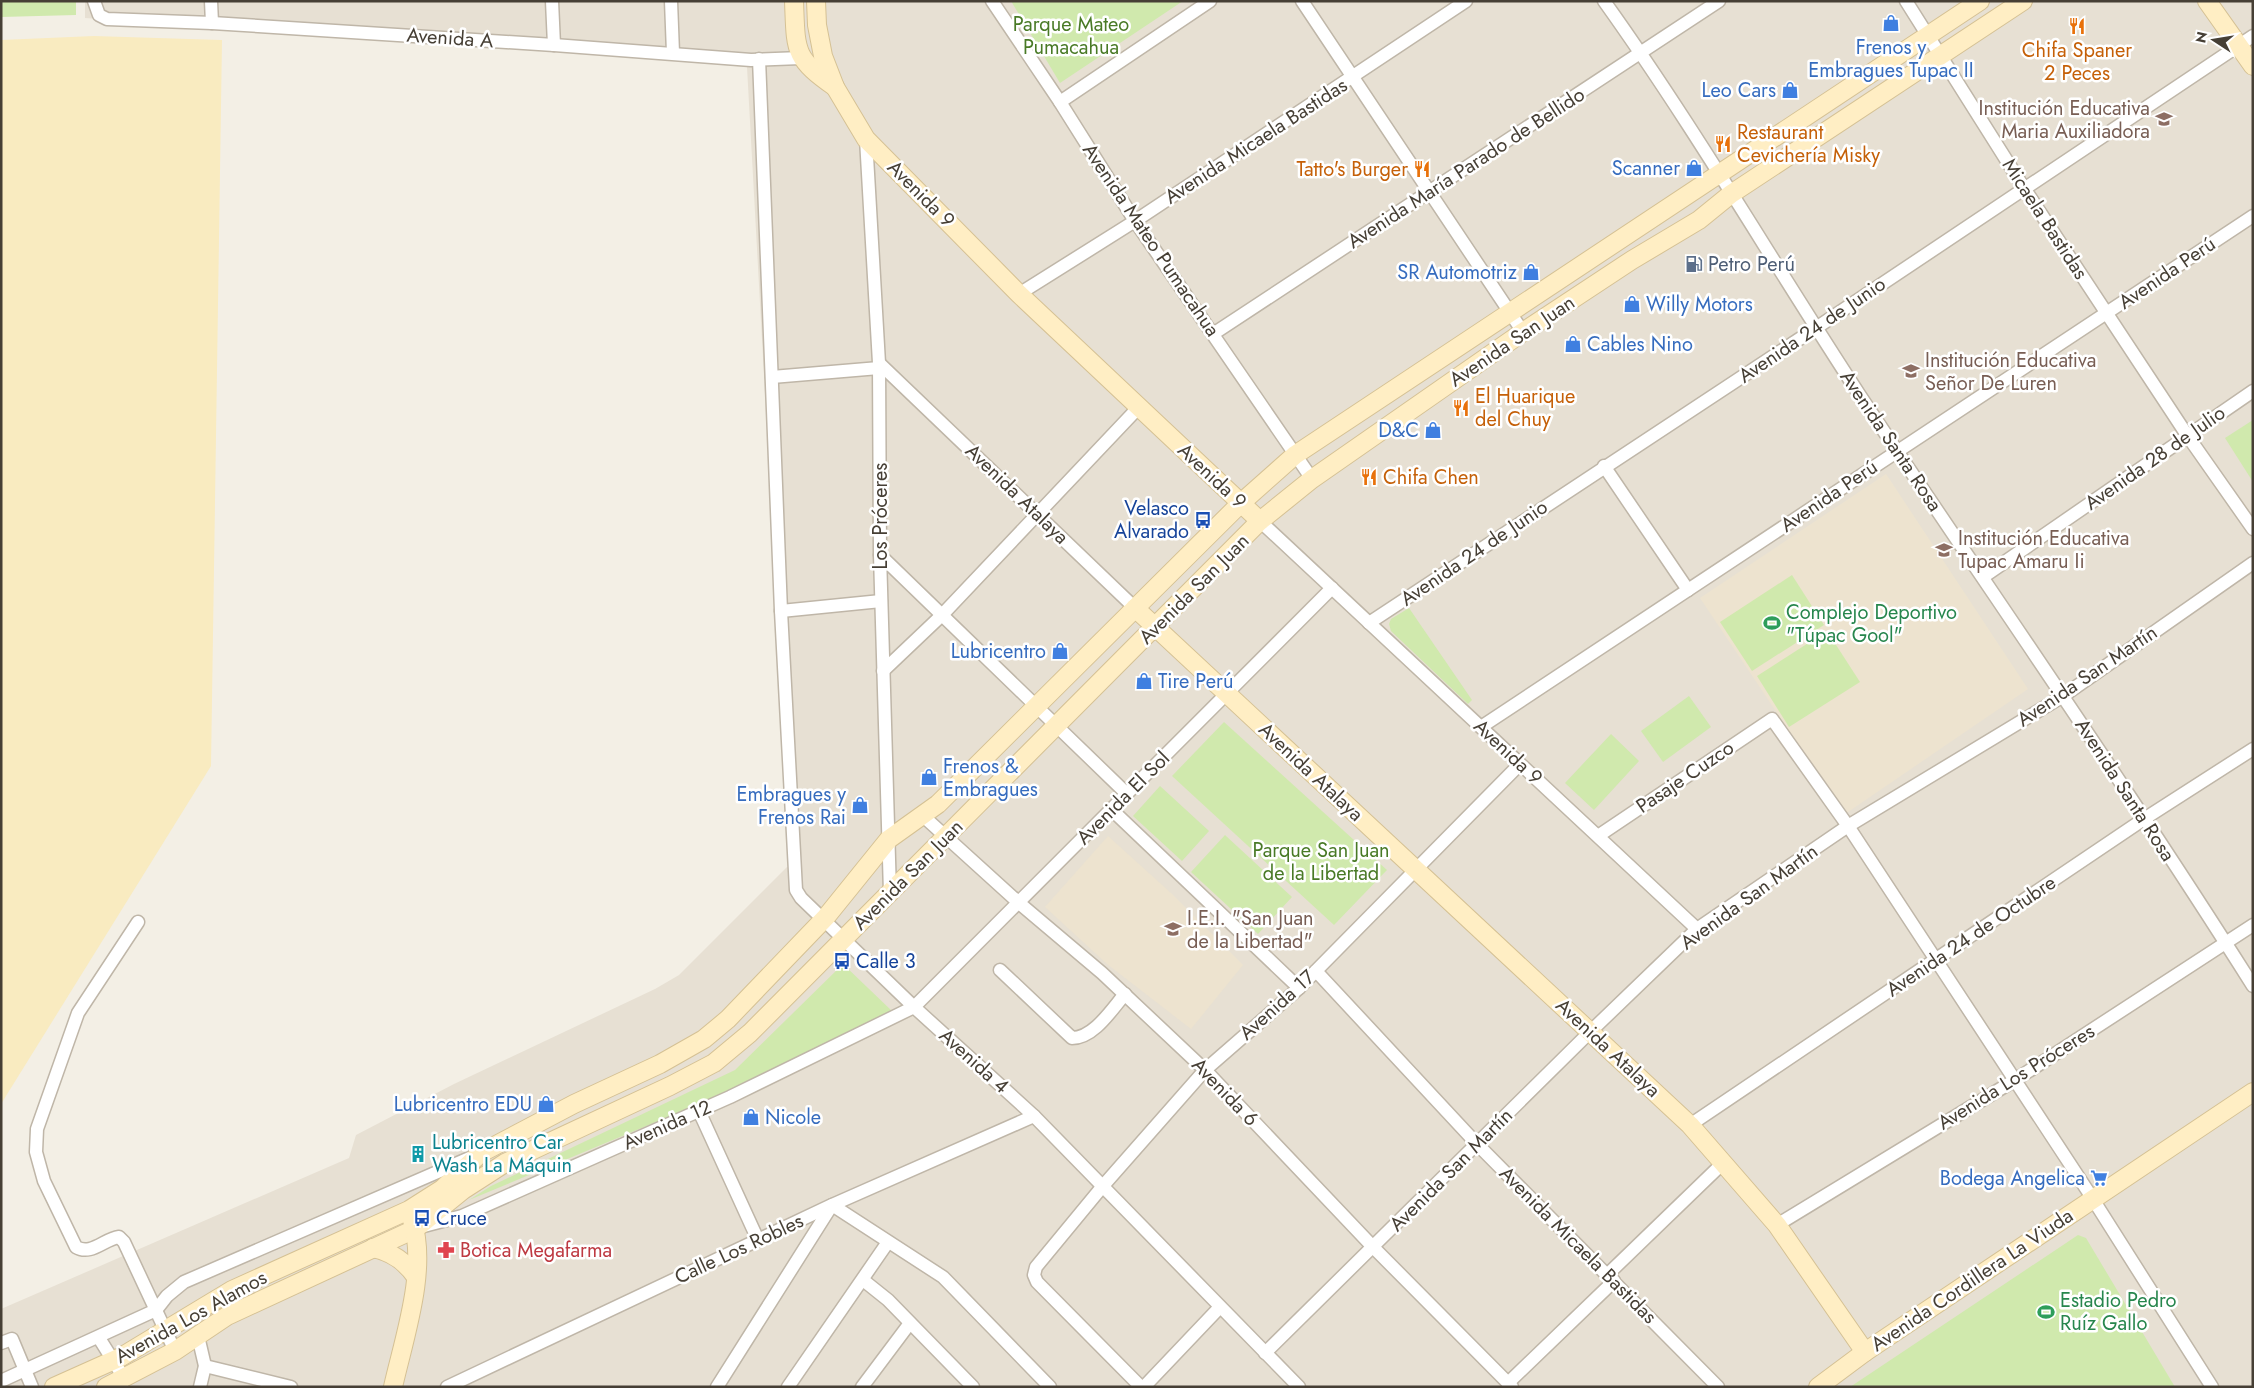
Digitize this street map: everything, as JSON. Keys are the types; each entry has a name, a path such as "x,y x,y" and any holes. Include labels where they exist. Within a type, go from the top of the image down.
{"main road":[{"path":"794,1 795,34 801,58 815,72 835,87"},
{"path":"816,1 817,25 823,56 835,87"},
{"name":"Avenida San Juan","path":"409,1210 442,1190 481,1153 574,1104 660,1064 704,1038 728,1019 824,918 889,839 938,804 1038,707 1241,503 1295,455 1980,1"},
{"name":"Avenida San Juan","path":"415,1229 463,1190 505,1163 670,1086 714,1063 750,1033 1260,521 1312,479 1523,332 1632,260 1699,220 1731,194 2023,1"},
{"path":"2207,1 2246,40 2253,66"},
{"name":"Avenida 9","path":"835,87 866,139 1019,294 1260,521"},
{"name":"Avenida Atalaya","path":"1135,608 1690,1125 1777,1226 1865,1352"},
{"name":"Avenida Cordillera La Viuda","path":"1818,1387 1865,1352 2253,1092"},
{"path":"393,1387 416,1277 415,1229 409,1210"},
{"name":"Avenida Los Alamos","path":"54,1387 114,1361 232,1290 409,1210"},
{"name":"Avenida Los Alamos","path":"106,1387 123,1382 175,1352 227,1316 415,1229"},
{"path":"373,1248 392,1254 400,1259 416,1277"}],"street":[{"name":"Avenida A","path":"94,1 99,15 107,19 212,23 759,59 801,58"},
{"path":"211,1 212,23"},
{"path":"552,1 554,45"},
{"path":"671,1 673,53"},
{"name":"Avenida Mateo Pumacahua","path":"992,1 1060,102 1135,221 1312,479"},
{"path":"1060,102 1210,1"},
{"path":"1302,1 1523,332"},
{"name":"Avenida Micaela Bastidas","path":"1019,294 1135,221 1466,1"},
{"name":"Avenida Santa Rosa","path":"1604,1 1642,54 1816,328 1897,451 1984,577 2226,942 2253,986"},
{"name":"Avenida María Parado de Bellido","path":"1213,334 1428,191 1642,54 1719,1"},
{"name":"Micaela Bastidas","path":"1906,1 2024,188 2187,435 2253,529"},
{"name":"Avenida 24 de Junio","path":"1369,623 1604,466 1816,328 2246,40"},
{"name":"Avenida 4","path":"759,59 781,610 796,890 800,898 824,918 914,1007 1034,1116 1299,1387"},
{"name":"Los Próceres","path":"866,139 879,366 880,555 890,893"},
{"name":"Avenida Perú","path":"1481,727 2253,216"},
{"path":"772,377 879,366"},
{"name":"Avenida Atalaya","path":"879,366 1135,608"},
{"name":"Avenida 28 de Julio","path":"1984,577 2253,391"},
{"path":"883,671 942,615 1138,408"},
{"path":"1604,466 1688,590"},
{"name":"Avenida 9","path":"1260,521 1697,929"},
{"path":"880,555 1127,794"},
{"name":"Avenida San Martín","path":"1265,1353 1697,929 1848,826 2063,696 2253,563"},
{"name":"Avenida El Sol","path":"914,1007 1332,588"},
{"path":"781,610 881,601"},
{"name":"Pasaje Cuzco","path":"1598,836 1772,719 1848,826"},
{"name":"Avenida 24 de Octubre","path":"1690,1125 2144,819 2253,749"},
{"name":"Avenida 17","path":"1142,1387 1037,1282 1034,1275 1036,1266 1102,1187 1205,1070 1316,971 1520,764"},
{"path":"1111,809 1298,988"},
{"name":"Avenida 6","path":"922,815 1018,902 1125,994 1205,1070 1373,1247 1510,1385"},
{"path":"1848,826 1934,961 2015,1080 2212,1387"},
{"path":"138,922 78,1013 37,1129 36,1152 44,1181 76,1247 82,1251 89,1250 110,1238 119,1237 124,1242 175,1352"},
{"name":"Avenida Los Próceres","path":"1777,1226 2015,1080 2253,924"},
{"path":"1000,970 1072,1038 1077,1038 1095,1027 1125,994"},
{"name":"Avenida Micaela Bastidas","path":"1316,971 1478,1144 1718,1387"},
{"name":"Avenida 12","path":"415,1229 462,1216 699,1111 914,1007"},
{"path":"699,1111 758,1240"},
{"name":"Calle Los Robles","path":"447,1387 832,1205 1034,1116"},
{"path":"1,1381 99,1338 156,1310 167,1296 184,1282 481,1153"},
{"path":"1510,1385 1610,1278 1723,1163"},
{"path":"402,1188 409,1210"},
{"path":"717,1387 832,1205 943,1277 1050,1387"},
{"path":"788,1387 888,1242"},
{"path":"863,1280 888,1300 973,1387"},
{"path":"1142,1387 1220,1307"},
{"path":"862,1387 910,1323"},
{"path":"198,1336 205,1366 200,1387"},
{"path":"99,1338 114,1361 123,1382"},
{"path":"1,1344 12,1339 32,1387"},
{"path":"205,1366 291,1387"}],"shaded area":[{"path":"85,1 2253,1 2253,1387 1,1387 1,1309 349,1158 356,1135 454,1084 655,989 679,975 787,867 791,867 747,67 558,51 85,18"},
{"path":"1886,474 2028,689 1845,814 1700,598"},
{"path":"1108,836 1171,893 1243,965 1191,1029 1107,964 1045,907"}],"green space":[{"path":"1,1 76,1 76,15 1,17"},
{"name":"Parque Mateo Pumacahua","path":"1011,1 1183,1 1060,83"},
{"path":"2253,420 2253,482 2225,438"},
{"name":"Complejo Deportivo \"Túpac Gool\"","path":"1792,575 1824,625 1752,671 1720,622"},
{"path":"1409,608 1472,700 1468,704 1391,631 1389,624 1391,619"},
{"path":"1827,631 1860,682 1789,727 1757,676"},
{"path":"1689,696 1711,727 1663,762 1641,731"},
{"name":"Parque San Juan de la Libertad","path":"1224,722 1387,870 1334,925 1172,776"},
{"path":"1611,734 1639,761 1594,810 1565,783"},
{"path":"1160,786 1209,831 1182,861 1133,816"},
{"path":"1225,835 1292,897 1258,934 1191,872"},
{"path":"843,964 892,1011 711,1099 469,1200 491,1186 735,1070"},
{"name":"Estadio Pedro Ruíz Gallo","path":"2078,1235 2086,1238 2175,1387 1850,1387"}],"sand":[{"path":"94,36 222,40 211,766 1,1104 1,40"}],"place":[{"name":"Frenos y Embragues Tupac II","path":"1891,23"},
{"name":"Chifa Spaner 2 Peces","path":"2077,26"},
{"name":"Leo Cars","path":"1790,90"},
{"name":"Institución Educativa Maria Auxiliadora","path":"2164,119"},
{"name":"Restaurant Cevichería Misky","path":"1723,144"},
{"name":"Scanner","path":"1694,168"},
{"name":"Tatto's Burger","path":"1422,169"},
{"name":"Petro Perú","path":"1694,264"},
{"name":"SR Automotriz","path":"1531,272"},
{"name":"Willy Motors","path":"1632,304"},
{"name":"Cables Nino","path":"1573,344"},
{"name":"Institución Educativa Señor De Luren","path":"1911,371"},
{"name":"El Huarique del Chuy","path":"1461,408"},
{"name":"D&C","path":"1433,430"},
{"name":"Chifa Chen","path":"1369,477"},
{"name":"Velasco Alvarado","path":"1203,520"},
{"name":"Institución Educativa Tupac Amaru Ii","path":"1944,550"},
{"name":"Complejo Deportivo \"Túpac Gool\"","path":"1772,623"},
{"name":"Lubricentro","path":"1060,651"},
{"name":"Tire Perú","path":"1144,681"},
{"name":"Frenos & Embragues","path":"929,777"},
{"name":"Embragues y Frenos Rai","path":"860,805"},
{"name":"I.E.I. \"San Juan de la Libertad\"","path":"1173,929"},
{"name":"Calle 3","path":"842,961"},
{"name":"Lubricentro EDU","path":"546,1104"},
{"name":"Nicole","path":"751,1117"},
{"name":"Lubricentro Car Wash La Máquin","path":"418,1154"},
{"name":"Bodega Angelica","path":"2099,1178"},
{"name":"Cruce","path":"422,1218"},
{"name":"Botica Megafarma","path":"446,1250"},
{"name":"Estadio Pedro Ruíz Gallo","path":"2046,1312"}]}
